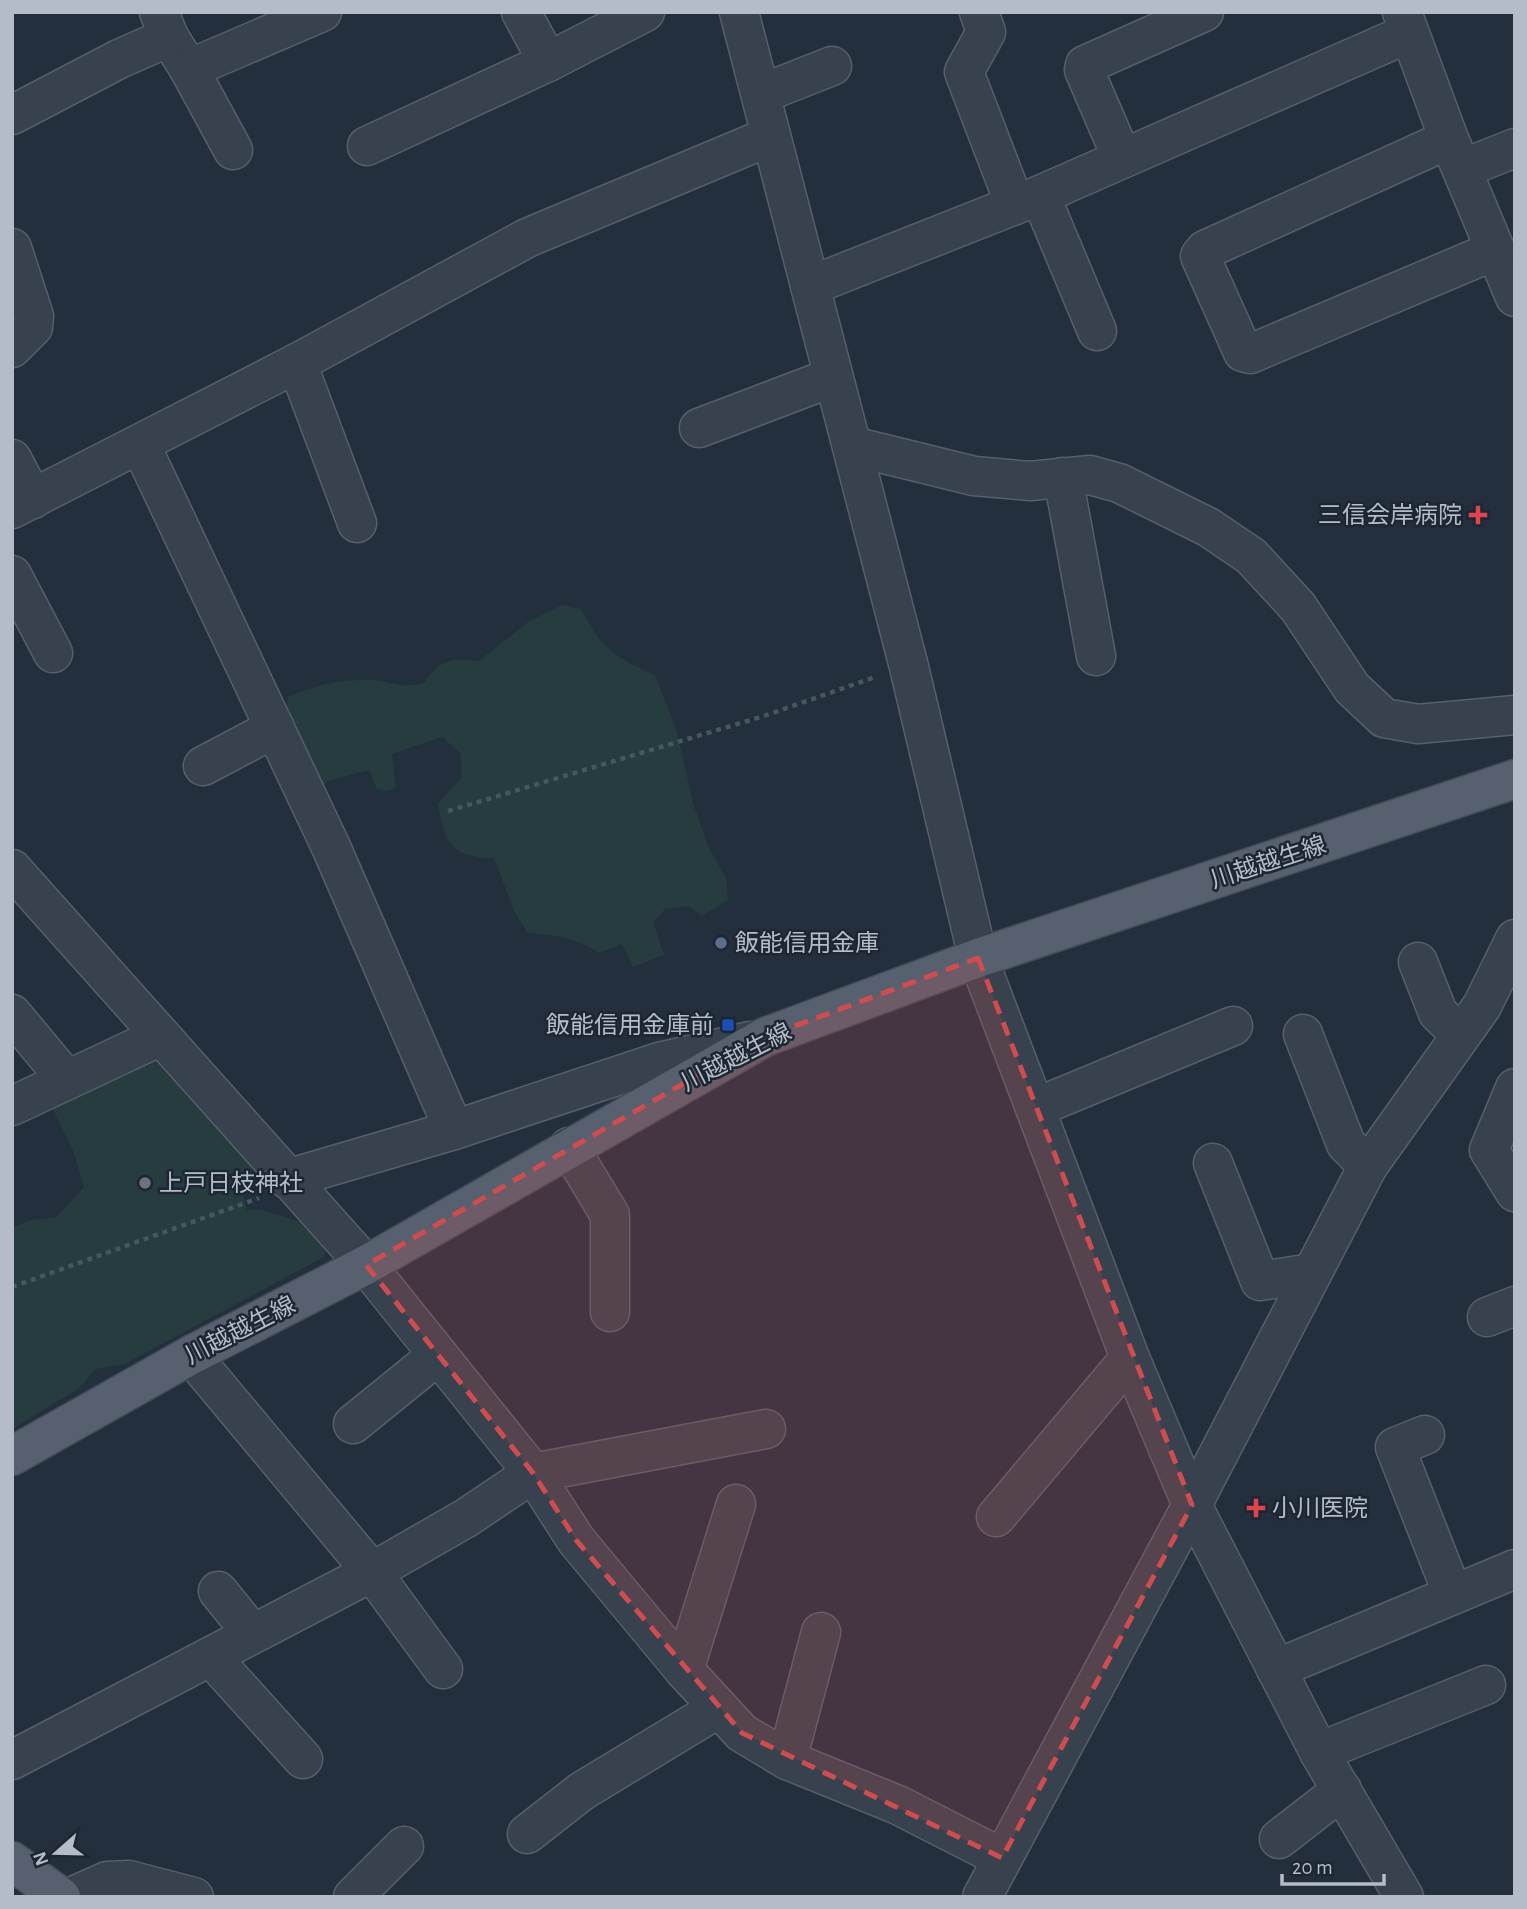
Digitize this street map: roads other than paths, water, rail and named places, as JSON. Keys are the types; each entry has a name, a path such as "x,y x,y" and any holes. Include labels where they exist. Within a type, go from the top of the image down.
{"main road":[{"name":"川越越生線","path":"12,1456 191,1355 366,1265 765,1037 978,958 1515,779"},
{"path":"12,1861 61,1897"}],"street":[{"path":"189,69 322,12"},
{"path":"521,12 548,62"},
{"path":"366,145 548,62 645,12"},
{"path":"739,12 909,667 978,958 1130,1358 1192,1506 1319,1752 1404,1897"},
{"path":"979,12 986,32 964,72 1027,200 1097,331"},
{"path":"1122,158 1084,70 1085,65 1203,12"},
{"path":"810,286 1027,200 1122,158 1406,23 1455,154 1501,237 1515,298"},
{"path":"12,115 119,59 164,25 233,150"},
{"path":"761,94 832,66"},
{"path":"12,459 23,504 298,363 527,238 771,136"},
{"path":"1501,237 1250,354 1243,352 1200,256 1205,250 1455,154 1515,148"},
{"path":"12,248 34,316 33,327 12,348"},
{"path":"298,363 357,523"},
{"path":"699,428 833,377"},
{"path":"140,444 331,847 454,1130"},
{"path":"852,446 974,476 1030,481 1090,475 1119,483 1208,527 1251,556 1298,607 1352,688 1384,718 1418,724 1515,715"},
{"path":"1063,477 1096,656"},
{"path":"12,575 53,653"},
{"path":"203,766 275,728"},
{"path":"12,869 366,1265 533,1473 576,1540 684,1670 742,1733 787,1760 898,1805 1002,1858"},
{"path":"982,1897 1192,1506 1368,1166 1482,1006 1515,939"},
{"path":"1418,962 1438,1013 1461,1035"},
{"path":"12,1014 67,1080"},
{"path":"1035,1108 1233,1026"},
{"path":"1303,1034 1346,1144 1368,1166"},
{"path":"12,1106 161,1036"},
{"path":"290,1182 659,1062 765,1037"},
{"path":"1515,1088 1489,1150 1515,1192"},
{"path":"569,1147 610,1215 610,1312"},
{"path":"1213,1163 1260,1281 1312,1273"},
{"path":"191,1355 372,1572 443,1669"},
{"path":"353,1424 438,1355"},
{"path":"996,1517 1130,1358"},
{"path":"12,1760 372,1572 466,1518 533,1473 766,1429"},
{"path":"1426,1435 1395,1447 1452,1595"},
{"path":"684,1670 736,1504"},
{"path":"1276,1669 1515,1569"},
{"path":"218,1591 252,1633"},
{"path":"787,1760 821,1632"},
{"path":"211,1657 303,1759"},
{"path":"1319,1752 1486,1685"},
{"path":"527,1834 582,1791 719,1708"},
{"path":"1279,1839 1342,1790"},
{"path":"353,1897 404,1846"},
{"path":"71,1897 107,1881 129,1880 194,1897"}],"place":[{"name":"三信会岸病院","path":"1478,515"},
{"name":"飯能信用金庫","path":"721,943"},
{"name":"飯能信用金庫前","path":"728,1025"},
{"name":"上戸日枝神社","path":"145,1183"},
{"name":"小川医院","path":"1256,1508"}]}
